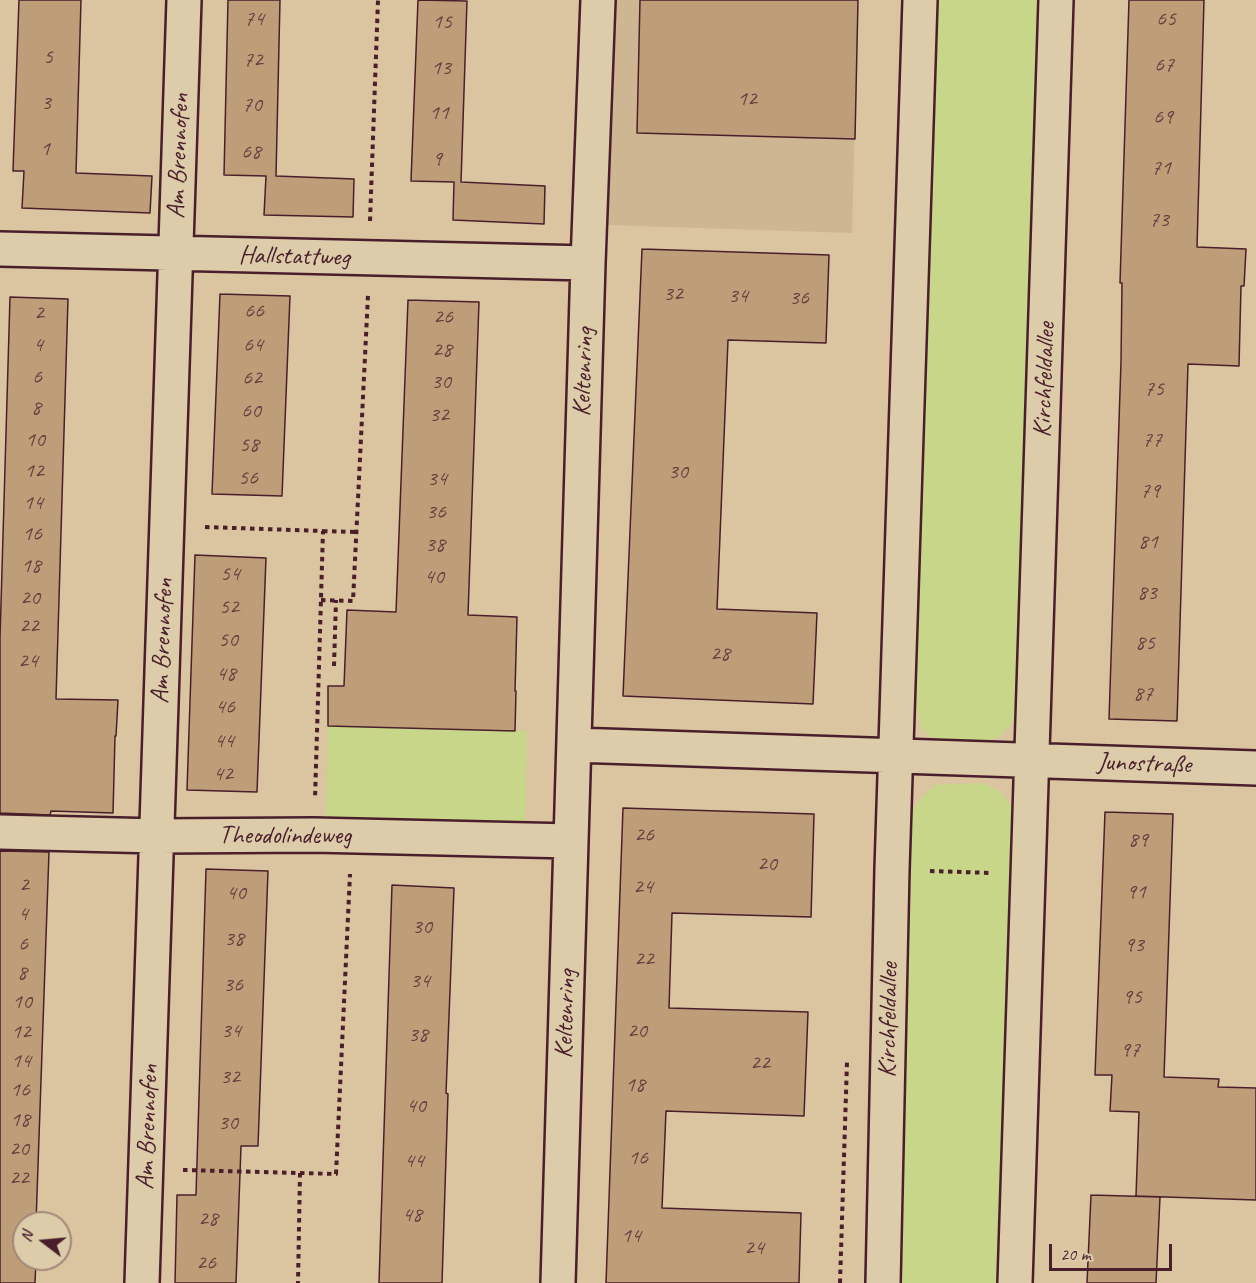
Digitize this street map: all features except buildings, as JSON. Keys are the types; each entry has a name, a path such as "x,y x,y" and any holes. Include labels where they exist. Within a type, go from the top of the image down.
{"street":[{"name":"Am Brennofen","path":"142,1283 184,0"},
{"name":"Keltenring","path":"558,1283 598,0"},
{"name":"Kirchfeldallee","path":"883,1283 892,869 920,0"},
{"name":"Kirchfeldallee","path":"1015,1283 1056,0"},
{"name":"Hallstattweg","path":"0,249 588,263"},
{"path":"574,745 1032,760"},
{"name":"Junostraße","path":"1032,760 1256,768"},
{"name":"Theodolindeweg","path":"0,832 157,836 314,835 571,841"}],"path":[{"path":"321,600 353,601 378,0"},
{"path":"166,526 357,532"},
{"path":"314,835 323,531"},
{"path":"334,666 336,600"},
{"path":"146,1170 336,1174 351,836"},
{"path":"892,869 1029,875"},
{"path":"298,1283 300,1173"}],"shaded area":[{"path":"617,0 858,0 852,233 608,225"}],"green space":[{"path":"938,0 1041,0 1017,718 1001,735 983,744 938,743 921,728 915,705"},
{"path":"328,726 527,731 525,825 326,820"},
{"path":"982,783 999,791 1015,810 999,1283 893,1283 910,817 920,799 935,785"}]}
